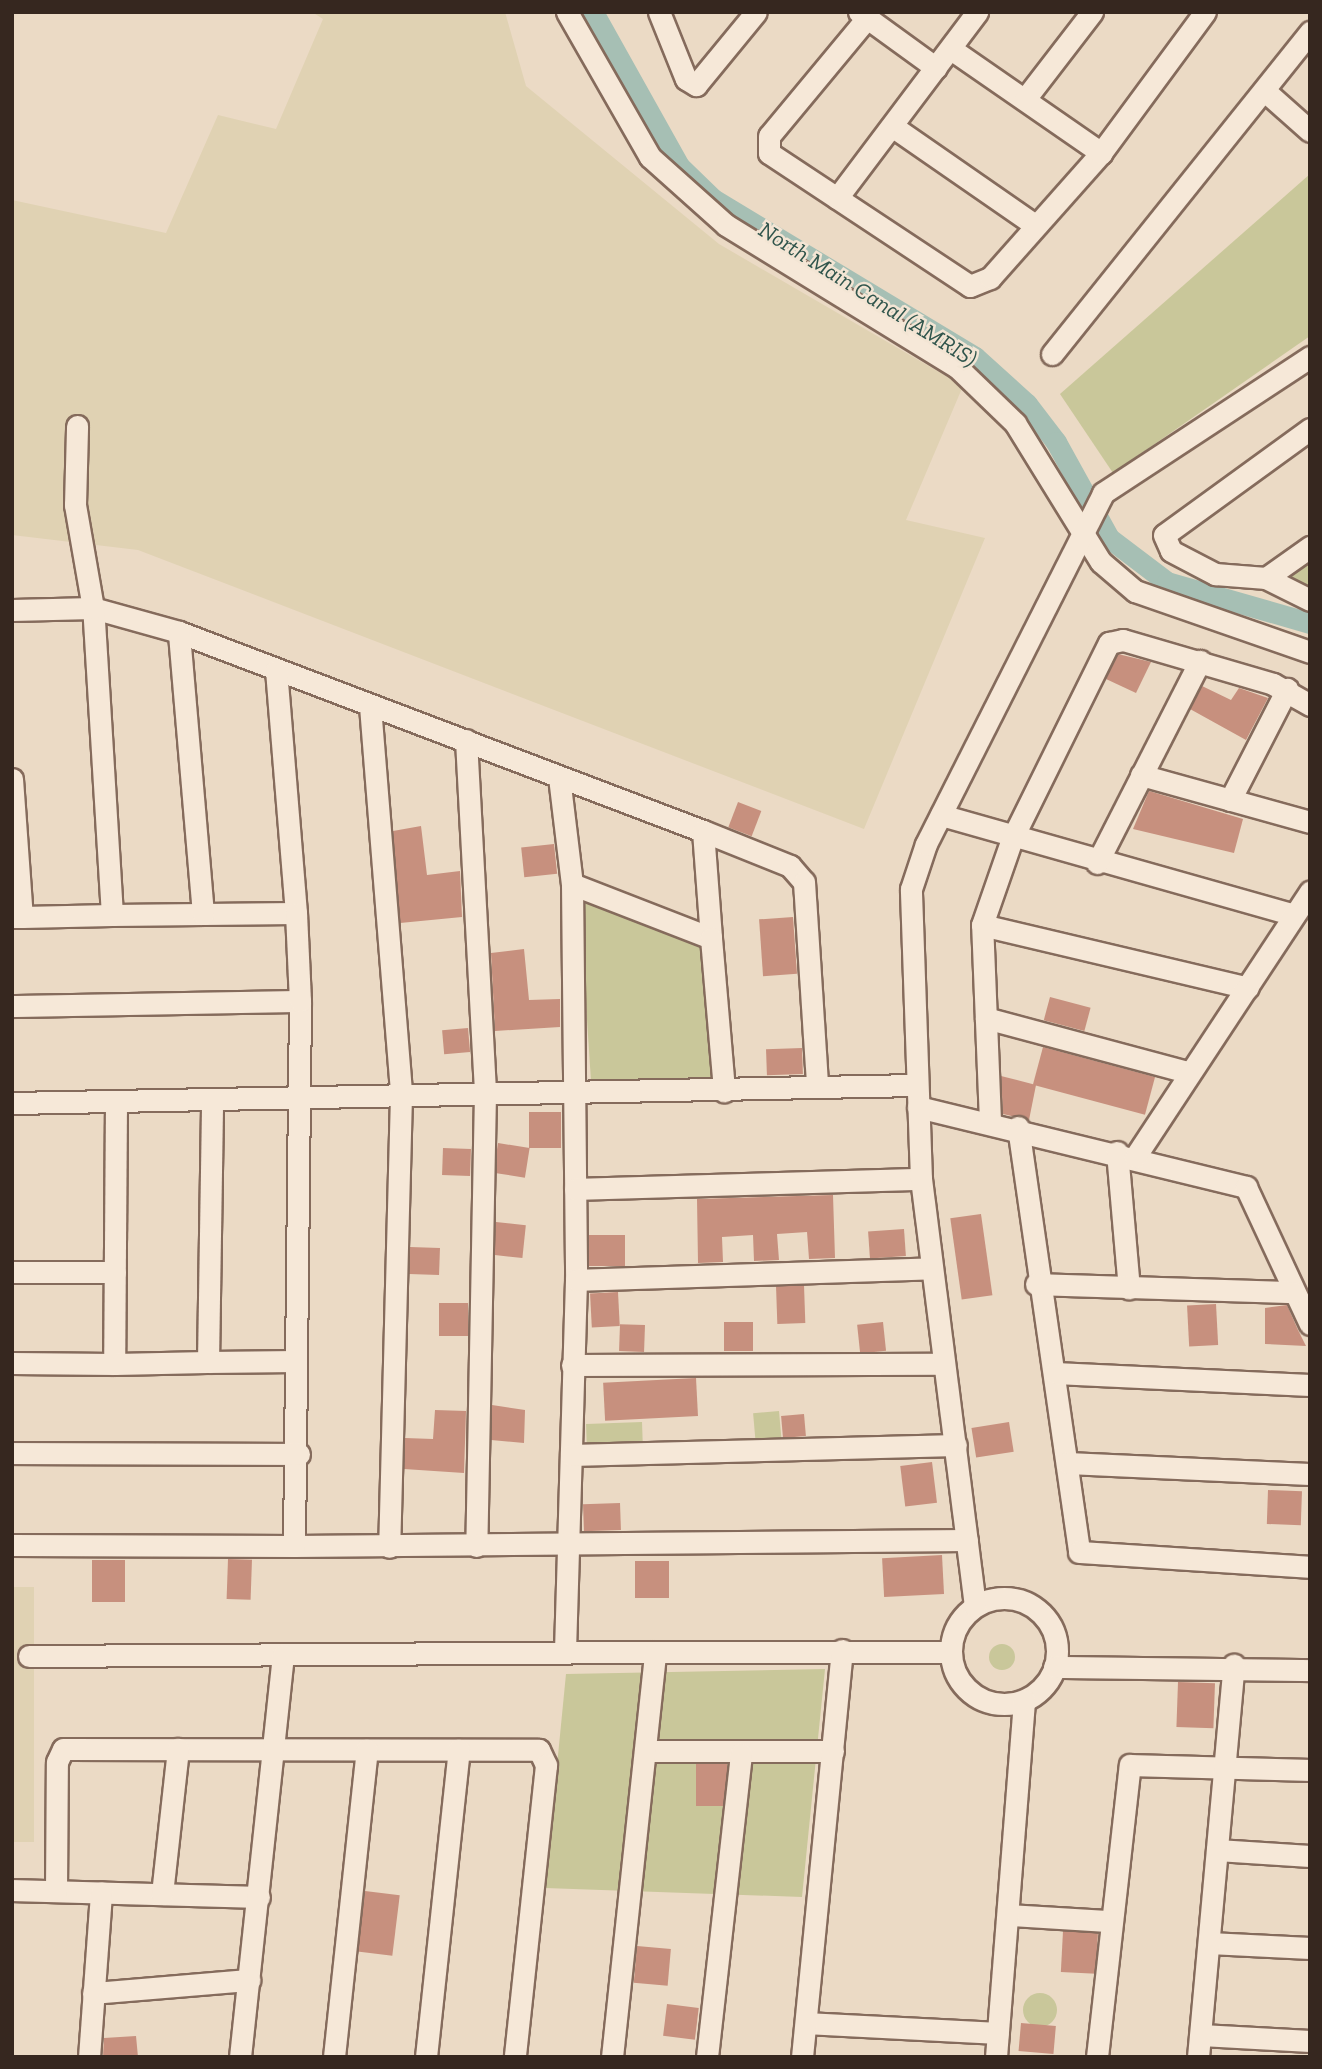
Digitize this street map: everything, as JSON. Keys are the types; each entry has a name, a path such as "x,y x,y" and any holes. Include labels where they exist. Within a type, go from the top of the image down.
{"street":[{"path":"567,12 650,157 726,225 957,367 1015,423 1084,531 1135,591 1310,652"},
{"path":"659,12 687,79 696,85 756,12"},
{"path":"837,198 977,12"},
{"path":"1025,99 1092,12"},
{"path":"936,68 863,15 768,140 772,158 970,286 990,278 1101,153 1205,12"},
{"path":"1052,354 1310,32"},
{"path":"951,49 1101,153"},
{"path":"1265,91 1310,131"},
{"path":"892,126 1035,225"},
{"path":"975,1606 921,1180 911,889 941,815 1103,493 1310,357"},
{"path":"77,426 75,505 93,608 112,915"},
{"path":"1310,429 1164,535 1171,551 1215,574 1266,578 1310,600"},
{"path":"1266,578 1310,547"},
{"path":"12,610 93,608 179,632 790,866 804,882 817,1084"},
{"path":"179,632 203,914"},
{"path":"990,1121 982,925 1012,839 1109,643 1123,640 1200,661 1287,689 1310,705"},
{"path":"1097,863 1200,661"},
{"path":"276,671 296,913 300,1001 302,1099 296,1360 299,1454 294,1546"},
{"path":"1230,800 1287,689"},
{"path":"370,706 401,1095 389,1547"},
{"path":"466,740 485,1093 476,1546"},
{"path":"1141,775 1310,822"},
{"path":"559,777 572,884 576,1280 572,1365 571,1547 565,1653"},
{"path":"12,779 17,917 296,913"},
{"path":"941,815 1012,839 1294,915"},
{"path":"703,831 724,1091"},
{"path":"572,884 711,938"},
{"path":"1129,1288 1126,1155 1248,989 1310,892"},
{"path":"982,925 1248,989"},
{"path":"12,1006 300,1001"},
{"path":"986,1018 1188,1072"},
{"path":"12,1103 724,1091 817,1084 917,1096 990,1121 1246,1186 1310,1324"},
{"path":"208,1362 212,1101"},
{"path":"114,1364 116,1102"},
{"path":"1018,1127 1037,1284 1055,1373 1079,1552 1310,1567"},
{"path":"575,1189 921,1180"},
{"path":"576,1280 931,1268"},
{"path":"12,1272 114,1272"},
{"path":"1037,1284 1293,1292"},
{"path":"12,1363 296,1360"},
{"path":"572,1365 944,1364"},
{"path":"1055,1373 1310,1385"},
{"path":"571,1455 956,1445"},
{"path":"12,1453 299,1454"},
{"path":"1067,1463 1310,1474"},
{"path":"12,1545 571,1547 967,1540"},
{"path":"996,2057 1010,1915 1024,1700 1055,1667 1056,1643 1041,1612 1011,1597 975,1606 956,1627 951,1652 959,1678 978,1698 1024,1700"},
{"path":"29,1656 842,1650 951,1652"},
{"path":"802,2057 842,1650"},
{"path":"612,2057 647,1751 655,1652"},
{"path":"240,2057 276,1749 283,1655"},
{"path":"1055,1667 1234,1665 1310,1670"},
{"path":"1234,1665 1199,2046 1310,2041"},
{"path":"162,1894 178,1749"},
{"path":"56,1891 60,1752 178,1749 530,1749 545,1757 515,2057"},
{"path":"334,2057 367,1750"},
{"path":"426,2057 459,1750"},
{"path":"647,1751 740,1754 833,1751"},
{"path":"707,2057 740,1754"},
{"path":"1097,2057 1109,1921 1130,1765 1226,1765 1310,1770"},
{"path":"1217,1850 1310,1856"},
{"path":"12,1890 259,1896"},
{"path":"89,2057 101,1892"},
{"path":"1010,1915 1109,1921"},
{"path":"1209,1943 1310,1948"},
{"path":"93,1993 249,1980"},
{"path":"806,2023 998,2033"}],"shaded area":[{"path":"312,12 505,12 526,86 719,244 963,386 906,520 985,538 864,829 138,550 12,535 12,200 166,233 218,115 276,129 323,19"},
{"path":"1310,174 1310,336 1113,473 1060,394"},
{"path":"1310,557 1310,593 1280,580"},
{"path":"579,896 705,946 715,1077 591,1081"},
{"path":"779,1411 782,1446 756,1448 753,1413"},
{"path":"642,1422 643,1448 587,1450 586,1424"},
{"path":"12,1587 34,1587 34,1842 12,1842"},
{"path":"1002,1644 1011,1648 1015,1657 1011,1666 1002,1670 993,1666 989,1657 993,1648"},
{"path":"825,1669 802,1897 545,1888 566,1674"},
{"path":"1040,1993 1052,1998 1057,2010 1052,2022 1040,2027 1028,2022 1023,2010 1028,1998"}],"building":[{"path":"1118,654 1151,662 1136,693 1106,679"},
{"path":"1202,686 1231,700 1239,688 1268,698 1246,740 1190,709"},
{"path":"1149,791 1243,819 1234,853 1133,829"},
{"path":"738,802 761,811 752,836 728,827"},
{"path":"421,826 427,875 460,871 462,917 400,923 393,831"},
{"path":"554,844 557,874 524,877 521,847"},
{"path":"793,917 797,974 763,976 759,919"},
{"path":"524,949 529,1000 560,999 560,1027 495,1031 491,953"},
{"path":"1050,997 1091,1008 1084,1031 1044,1020"},
{"path":"468,1028 470,1052 444,1054 442,1030"},
{"path":"1043,1047 1155,1077 1145,1115 1033,1085"},
{"path":"802,1048 803,1074 767,1075 766,1049"},
{"path":"1001,1076 1036,1085 1029,1120 1003,1114"},
{"path":"529,1112 561,1112 561,1148 529,1148"},
{"path":"498,1143 530,1148 525,1178 493,1173"},
{"path":"443,1148 471,1149 470,1176 442,1175"},
{"path":"833,1195 835,1258 809,1259 807,1232 777,1234 779,1260 754,1261 753,1235 722,1237 723,1262 698,1263 697,1199"},
{"path":"981,1214 992,1295 962,1300 950,1218"},
{"path":"496,1222 526,1225 522,1258 493,1255"},
{"path":"904,1229 906,1256 870,1258 868,1232"},
{"path":"589,1235 625,1235 625,1266 589,1266"},
{"path":"410,1247 440,1248 439,1275 409,1274"},
{"path":"804,1285 805,1323 777,1324 776,1286"},
{"path":"618,1292 620,1326 592,1327 590,1293"},
{"path":"439,1303 468,1303 468,1336 439,1336"},
{"path":"1216,1304 1218,1345 1189,1346 1187,1306"},
{"path":"1287,1305 1306,1346 1265,1344 1265,1308"},
{"path":"724,1322 753,1322 753,1351 724,1351"},
{"path":"883,1322 886,1351 860,1354 857,1325"},
{"path":"620,1324 645,1325 644,1352 619,1351"},
{"path":"696,1378 698,1416 605,1421 603,1383"},
{"path":"492,1405 525,1410 524,1443 491,1440"},
{"path":"435,1410 466,1411 464,1473 404,1469 405,1438 433,1439"},
{"path":"804,1414 806,1436 783,1438 781,1416"},
{"path":"1009,1422 1014,1452 976,1458 971,1428"},
{"path":"932,1462 937,1503 905,1507 900,1466"},
{"path":"1268,1490 1302,1491 1301,1525 1267,1524"},
{"path":"620,1503 621,1530 584,1531 583,1504"},
{"path":"942,1555 944,1594 884,1597 882,1558"},
{"path":"228,1559 252,1560 251,1600 227,1599"},
{"path":"92,1560 125,1560 125,1602 92,1602"},
{"path":"635,1561 669,1561 669,1598 635,1598"},
{"path":"1178,1682 1215,1683 1213,1728 1176,1727"},
{"path":"696,1764 727,1764 727,1806 696,1806"},
{"path":"365,1891 400,1895 392,1956 358,1952"},
{"path":"1063,1931 1098,1933 1096,1974 1061,1972"},
{"path":"637,1946 671,1949 668,1986 634,1983"},
{"path":"667,2004 699,2008 695,2040 663,2036"},
{"path":"1021,2023 1056,2026 1053,2054 1019,2051"},
{"path":"136,2036 138,2057 103,2057 104,2038"}],"waterway":[{"name":"North Main Canal (AMRIS)","path":"593,12 679,166 713,199 975,357 1027,404 1056,442 1109,538 1167,582 1310,623"}]}
